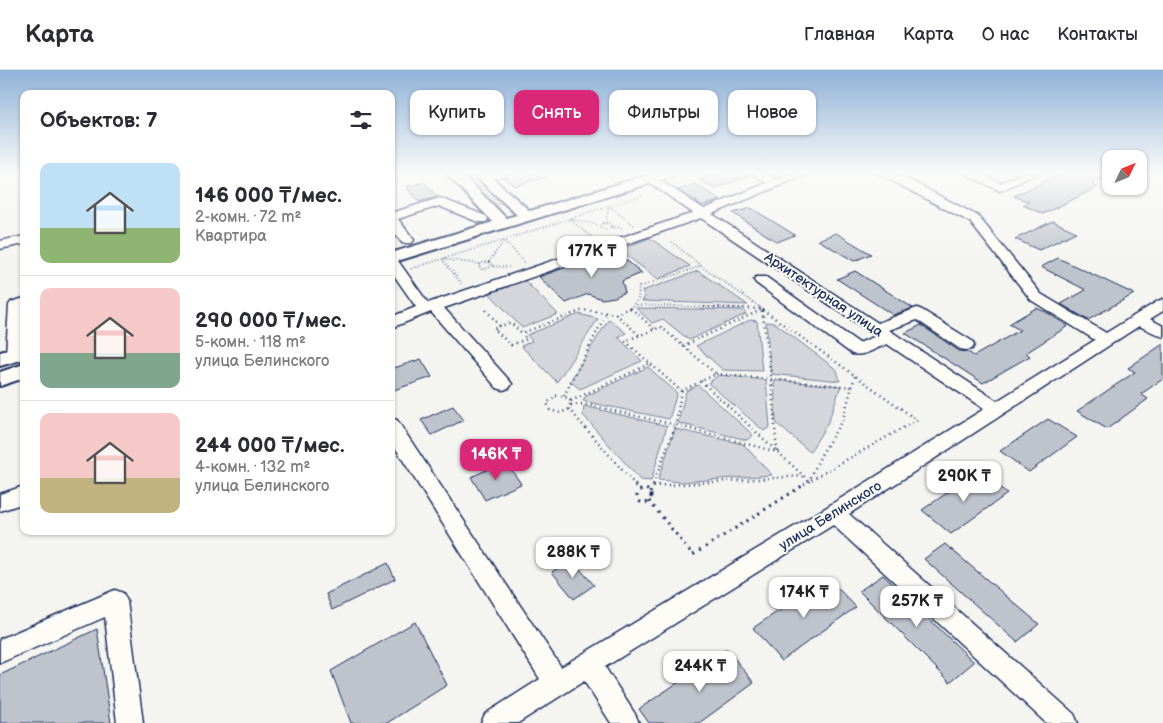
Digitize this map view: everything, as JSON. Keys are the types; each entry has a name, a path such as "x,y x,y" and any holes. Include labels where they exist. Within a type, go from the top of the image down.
{"main road":[{"path":"479,203 496,224"},
{"path":"512,203 523,213"},
{"path":"395,264 548,203"},
{"path":"523,213 559,203"},
{"path":"395,243 496,224"},
{"path":"0,379 15,360"}],"street":[{"path":"395,217 435,203"},
{"path":"444,203 496,224"},
{"name":"Архитектурная улица","path":"689,203 998,410"},
{"path":"395,321 728,203"},
{"path":"945,203 974,219 1036,297 1106,340"},
{"path":"395,224 407,240"},
{"path":"0,245 20,241"},
{"path":"395,265 429,308 503,384"},
{"path":"761,280 858,350 882,333 917,313 966,345"},
{"path":"15,360 16,305 20,304"},
{"name":"улица Белинского","path":"494,723 690,600 834,513 1163,304"},
{"path":"1138,319 1163,332"},
{"path":"395,431 557,683"},
{"path":"0,503 20,496"},
{"path":"834,513 1065,723"},
{"path":"0,652 116,601 130,723"},
{"path":"588,664 626,723"}],"path":[{"path":"442,259 496,224 568,219 609,206"},
{"path":"606,223 609,206"},
{"path":"609,206 641,230"},
{"path":"568,219 599,225 606,223 611,224 612,227 606,230 599,225"},
{"path":"568,219 600,243"},
{"path":"496,224 524,262"},
{"path":"489,262 496,224"},
{"path":"649,501 693,555 809,481 917,420 701,266 672,242"},
{"path":"442,259 467,290"},
{"path":"395,264 442,259 480,264 489,262"},
{"path":"480,264 480,268 486,270 493,266 489,262"},
{"path":"522,334 583,310 616,314 634,305 638,299 639,287 701,266"},
{"path":"634,305 762,309"},
{"path":"631,308 655,330"},
{"path":"683,346 762,309"},
{"path":"762,309 771,380 777,452"},
{"path":"486,310 500,326"},
{"path":"564,396 606,314"},
{"path":"616,314 640,336"},
{"path":"511,323 526,339 511,345 494,329 500,326 511,323"},
{"path":"681,391 625,341 661,327 716,374"},
{"path":"564,396 553,397 547,403 548,407 560,413 571,405 649,364"},
{"path":"681,391 716,374 852,387"},
{"path":"809,481 821,455 843,418 855,376"},
{"path":"701,381 809,481"},
{"path":"650,493 676,425 681,391"},
{"path":"564,396 640,491"},
{"path":"571,405 584,404 676,425 777,452"},
{"path":"653,486 804,476"},
{"path":"640,491 647,490 650,493 652,499 649,501"},
{"path":"640,491 637,496 638,499 641,502 649,501"}],"shaded area":[{"path":"650,238 690,266 658,279 619,250"},
{"path":"698,271 748,305 642,301 645,297 642,291"},
{"path":"524,280 558,314 522,328 489,293"},
{"path":"636,308 743,310 746,314 689,340 663,319 652,323"},
{"path":"579,314 598,319 557,382 521,346 532,341 527,335"},
{"path":"609,319 626,333 618,337 642,361 580,389 570,381"},
{"path":"750,320 757,321 762,371 723,370 696,346"},
{"path":"766,322 775,323 837,370 840,381 771,374"},
{"path":"648,367 677,393 669,419 583,401 586,396"},
{"path":"719,375 766,380 770,427 764,431 708,383"},
{"path":"774,380 841,386 828,422 810,452 776,423"},
{"path":"698,385 753,435 747,440 678,423 686,391"},
{"path":"584,406 667,426 651,481 640,480 583,415"},
{"path":"675,429 743,444 772,475 682,482 658,480"}],"building":[{"path":"1064,203 1043,214 1023,205"},
{"path":"751,208 795,235 777,242 733,213"},
{"path":"1053,221 1076,232 1039,250 1015,239"},
{"path":"836,233 871,254 854,261 818,240"},
{"path":"614,250 642,273 622,281 625,292 615,297 602,299 588,294 566,303 539,277"},
{"path":"1058,258 1134,294 1088,320 1061,304 1086,290 1041,267"},
{"path":"855,271 913,308 893,315 837,279"},
{"path":"1036,308 1068,326 1026,353 1030,356 983,383 905,333 921,325 959,351 968,352 974,356 1020,330 1009,324"},
{"path":"1163,344 1163,379 1141,394 1148,399 1107,429 1077,411 1135,372 1128,368"},
{"path":"421,359 432,377 395,390 395,368"},
{"path":"453,406 464,420 432,435 421,420"},
{"path":"1048,419 1077,437 1029,472 1000,451"},
{"path":"506,461 521,484 485,500 471,477"},
{"path":"978,472 1007,494 951,534 922,510"},
{"path":"945,544 1039,624 1017,642 924,559"},
{"path":"571,559 594,585 574,599 552,572"},
{"path":"388,563 395,579 332,610 326,594"},
{"path":"883,575 974,662 950,682 859,591"},
{"path":"828,578 856,607 781,661 753,628"},
{"path":"415,622 447,685 387,723 351,723 331,671"},
{"path":"97,629 111,723 0,723 0,675"},
{"path":"727,649 754,683 699,723 649,723 639,709"}]}
